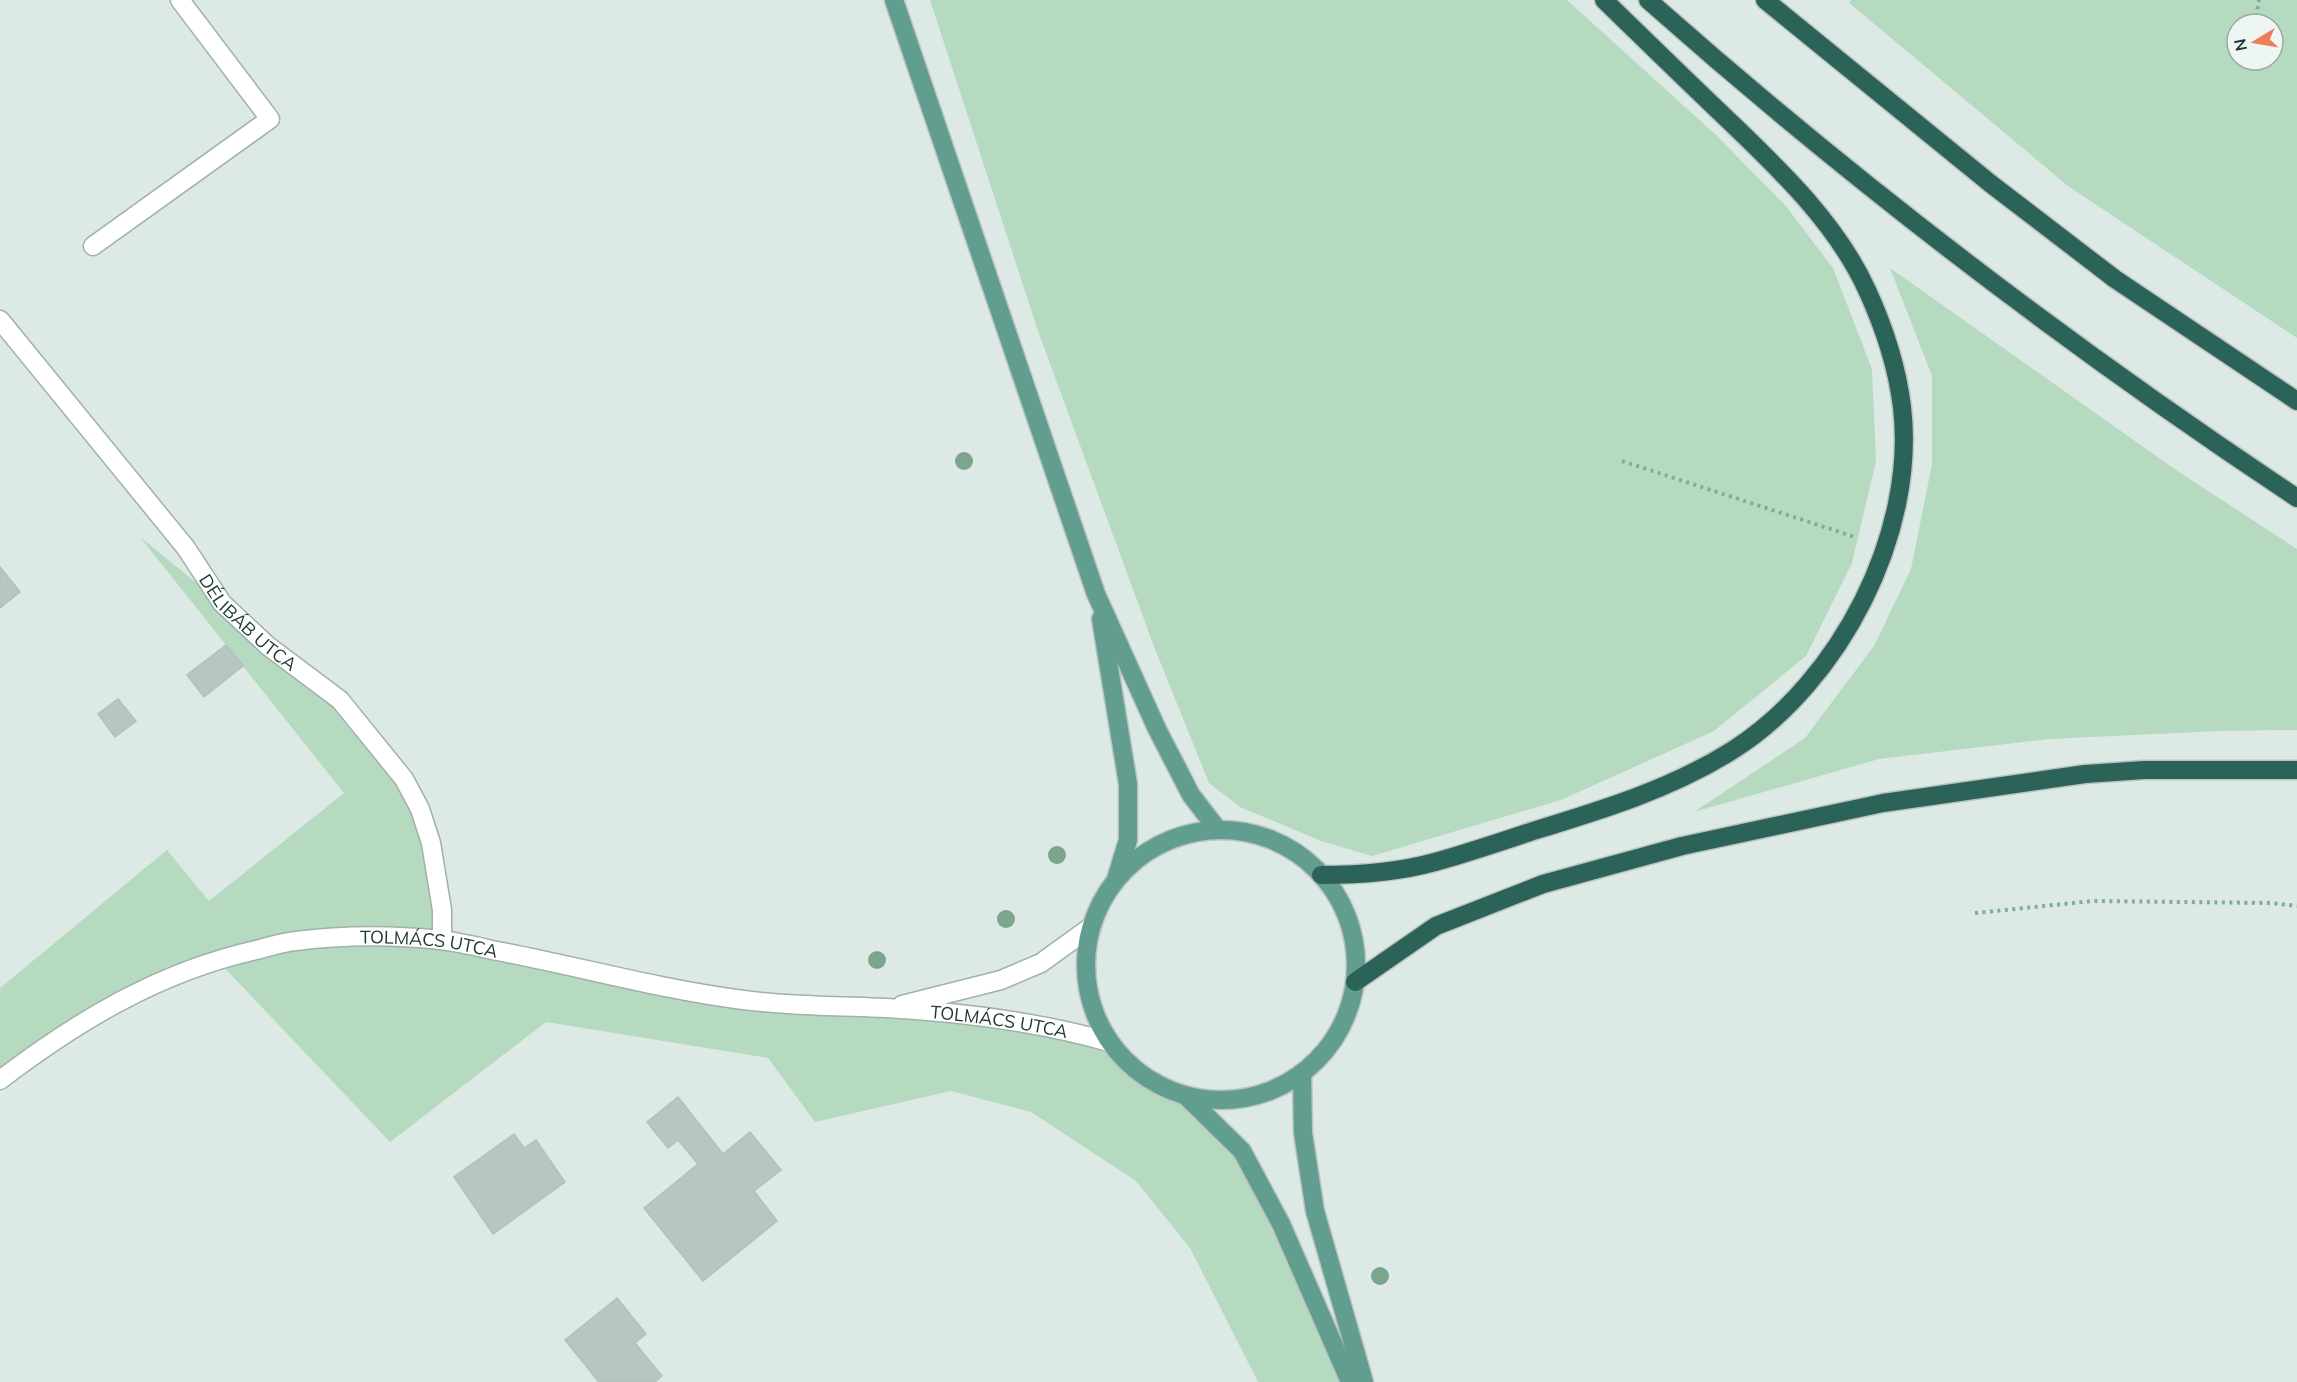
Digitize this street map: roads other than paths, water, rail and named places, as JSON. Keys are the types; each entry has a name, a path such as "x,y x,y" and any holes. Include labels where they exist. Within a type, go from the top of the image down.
{"highway":[{"path":"1321,875 1356,875 1433,863 1626,801 1662,787 1735,749 1794,702 1816,675 1842,639 1878,570 1898,497 1903,450 1902,409 1895,365 1866,286 1841,245 1812,206 1759,150 1604,0"},
{"path":"1648,0 1794,124 1940,241 2097,360 2297,498"},
{"path":"1765,0 1991,184 2115,279 2297,401"},
{"path":"1355,982 1436,926 1543,884 1682,846 1882,803 2085,774 2145,770 2297,770"}],"main road":[{"path":"894,0 1096,594 1157,729 1191,795 1218,830"},
{"path":"1096,594 1128,784 1128,840 1116,880"},
{"path":"1240,831 1281,844 1300,856 1321,875 1338,898 1350,925 1355,953 1355,982 1343,1024 1332,1043 1302,1074 1281,1087 1250,1097 1210,1100 1186,1096 1156,1084 1130,1066 1109,1042 1097,1021 1087,982 1086,950 1098,910 1116,880 1132,862 1172,839 1195,832 1240,831"},
{"path":"1302,1074 1303,1133 1316,1211 1364,1382"},
{"path":"1186,1096 1242,1151 1281,1224 1350,1382"}],"street":[{"path":"93,246 270,119 180,0"},
{"name":"DÉLIBÁB UTCA","path":"0,320 186,548 222,603 268,646 340,700 404,779 420,809 430,843 442,910 442,940"},
{"name":"TOLMÁCS UTCA","path":"887,1008 1001,980 1041,963 1092,926"},
{"name":"TOLMÁCS UTCA","path":"0,1080 90,1017 142,988 216,959 294,941 371,936 442,940 736,999 814,1007 887,1008 984,1018 1070,1030 1109,1042"}]}
